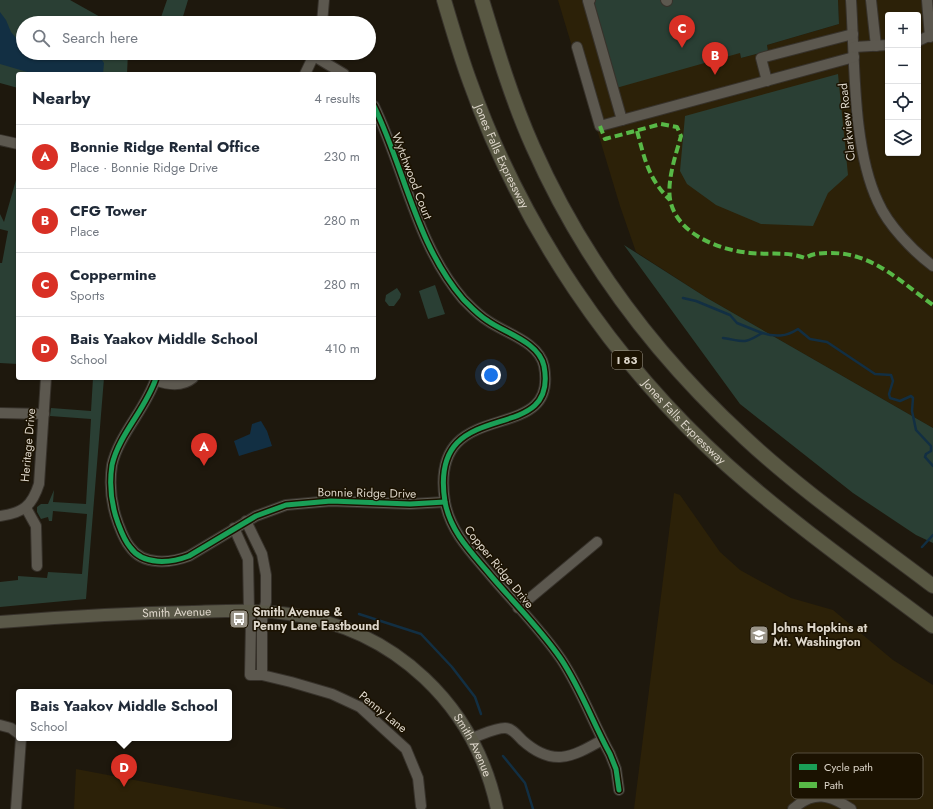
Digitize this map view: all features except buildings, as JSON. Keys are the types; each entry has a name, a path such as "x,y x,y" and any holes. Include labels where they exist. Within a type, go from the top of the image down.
{"highway":[{"name":"Jones Falls Expressway","path":"444,0 470,82 516,189 560,267 583,302 632,366 692,432 728,465 801,525 933,626"},
{"name":"I 83","path":"482,0 518,111 547,178 587,249 634,317 685,378 745,438 819,499 933,586"}],"main road":[{"name":"Smith Avenue","path":"0,622 133,613 264,611 289,614 341,627 364,636 391,651 417,671 438,692 472,738 484,763 497,809"}],"street":[{"path":"323,16 324,0"},
{"path":"590,0 588,0 622,120"},
{"name":"Clarkview Road","path":"851,0 858,113 865,163 878,202 902,238 933,266"},
{"path":"871,0 876,46"},
{"path":"921,40 931,35 927,0"},
{"path":"767,80 761,58 853,34"},
{"path":"577,47 600,126 767,80 854,52 885,45"},
{"path":"306,72 312,60"},
{"path":"323,60 341,72"},
{"name":"Wytchwood Court","path":"376,111 415,212 433,253"},
{"path":"0,140 16,144"},
{"name":"Copper Ridge Drive","path":"433,253 450,282 472,309 487,321 533,348 542,359 545,376 542,394 537,404 522,414 470,432 460,438 452,447 444,470 445,502 449,518 456,532 469,550 561,659 614,764 619,790"},
{"name":"Heritage Drive","path":"26,508 36,494 39,484 46,380"},
{"name":"Bonnie Ridge Drive","path":"156,380 144,405 118,450 112,465 110,482 112,500 125,540 131,549 140,556 152,561 178,561 189,556 234,528 271,510 308,502 331,501 410,504 445,502"},
{"path":"158,380 167,384 186,383 190,380"},
{"path":"0,413 44,414"},
{"path":"0,516 15,513 26,508 36,526 37,566"},
{"path":"246,522 262,554 264,564 266,602 262,620 262,675"},
{"path":"234,528 248,559 249,611"},
{"path":"518,608 597,542"},
{"name":"Penny Lane","path":"249,611 251,622 250,675 262,675 332,694 360,707 406,749 418,778 421,806"},
{"path":"0,725 11,728 16,732"},
{"path":"472,738 505,728 511,730 537,752 551,757 561,758 582,752 602,740"},
{"path":"16,809 21,741"},
{"path":"793,809 807,799"},
{"path":"834,799 851,809"}],"shaded area":[{"path":"558,0 583,0 740,53 741,58 768,51 767,45 839,24 838,0 933,0 933,428 707,298 636,252 620,206"},
{"name":"Johns Hopkins at Mt. Washington","path":"674,493 680,495 720,552 740,570 791,598 833,610 893,660 933,685 933,809 634,809"},
{"path":"76,769 267,805 287,809 74,809"}],"green space":[{"path":"0,0 70,0 99,16 16,16 16,60 128,60 127,72 16,72 16,87 0,83"},
{"path":"167,0 188,0 183,16 161,16"},
{"path":"583,0 838,0 839,24 767,45 768,51 741,58 740,53 609,90"},
{"path":"838,74 848,175 828,193 813,226 761,224 716,205 687,184 680,171 685,116"},
{"path":"16,180 16,364 0,363 0,263 2,263 8,231 0,229 0,214 4,222"},
{"path":"624,245 707,298 933,428 933,543 916,535 853,493 740,404"},
{"path":"435,285 445,314 428,319 419,291"},
{"path":"397,288 401,294 400,298 394,306 389,306 385,301 386,295"},
{"path":"93,380 104,380 86,599 0,607 0,582 18,580 18,576 47,578 48,572 82,574 87,514 53,511 52,521 49,521 48,517 41,519 37,512 37,507 41,504 48,504 54,490 53,502 86,504 91,419 50,416 51,408 91,411"}],"water":[{"path":"0,12 16,38 16,60 102,60 104,63 103,72 27,72 0,64"},
{"path":"261,421 267,431 272,446 239,456 234,441 250,434 252,424"}],"waterway":[{"path":"683,298 696,301 730,315 737,323 762,333"},
{"path":"723,338 747,341 762,333 780,336 789,334 798,329 810,339 827,342 875,374 891,375 893,381 889,394 890,398 900,401 911,396 913,398 912,411 916,430 931,446 931,451 926,454 925,457 933,466"},
{"path":"922,547 933,535"},
{"path":"359,614 421,634 452,667 475,697 481,714"},
{"path":"503,756 525,783 533,809"}],"marked path":[{"path":"600,126 605,139 661,124 677,127 681,136 671,175 669,192 670,199 674,211 681,222 690,231 701,238 725,248 757,254 784,254 805,258 811,255 831,253 846,254 860,258 886,270 933,305"},
{"path":"637,131 648,168 657,184 670,200"}],"cycle path":[{"path":"376,110 385,130 422,231 447,278 463,299 481,316 529,344 541,358 544,366 544,392 533,407 515,417 473,432 455,445 445,467 445,502 451,522 461,539 544,636 568,670 610,754 616,769 619,790"},
{"path":"155,380 146,400 120,443 115,454 111,472 111,494 118,523 128,544 142,557 150,560 166,561 189,556 256,516 286,505 331,501 410,504 445,502"}],"place":[{"name":"Coppermine","path":"682,48"},
{"name":"CFG Tower","path":"715,75"},
{"name":"Bonnie Ridge Rental Office","path":"204,466"},
{"name":"Smith Avenue & Penny Lane Eastbound","path":"239,619"},
{"name":"Johns Hopkins at Mt. Washington","path":"759,635"},
{"name":"Bais Yaakov Middle School","path":"124,787"}]}
